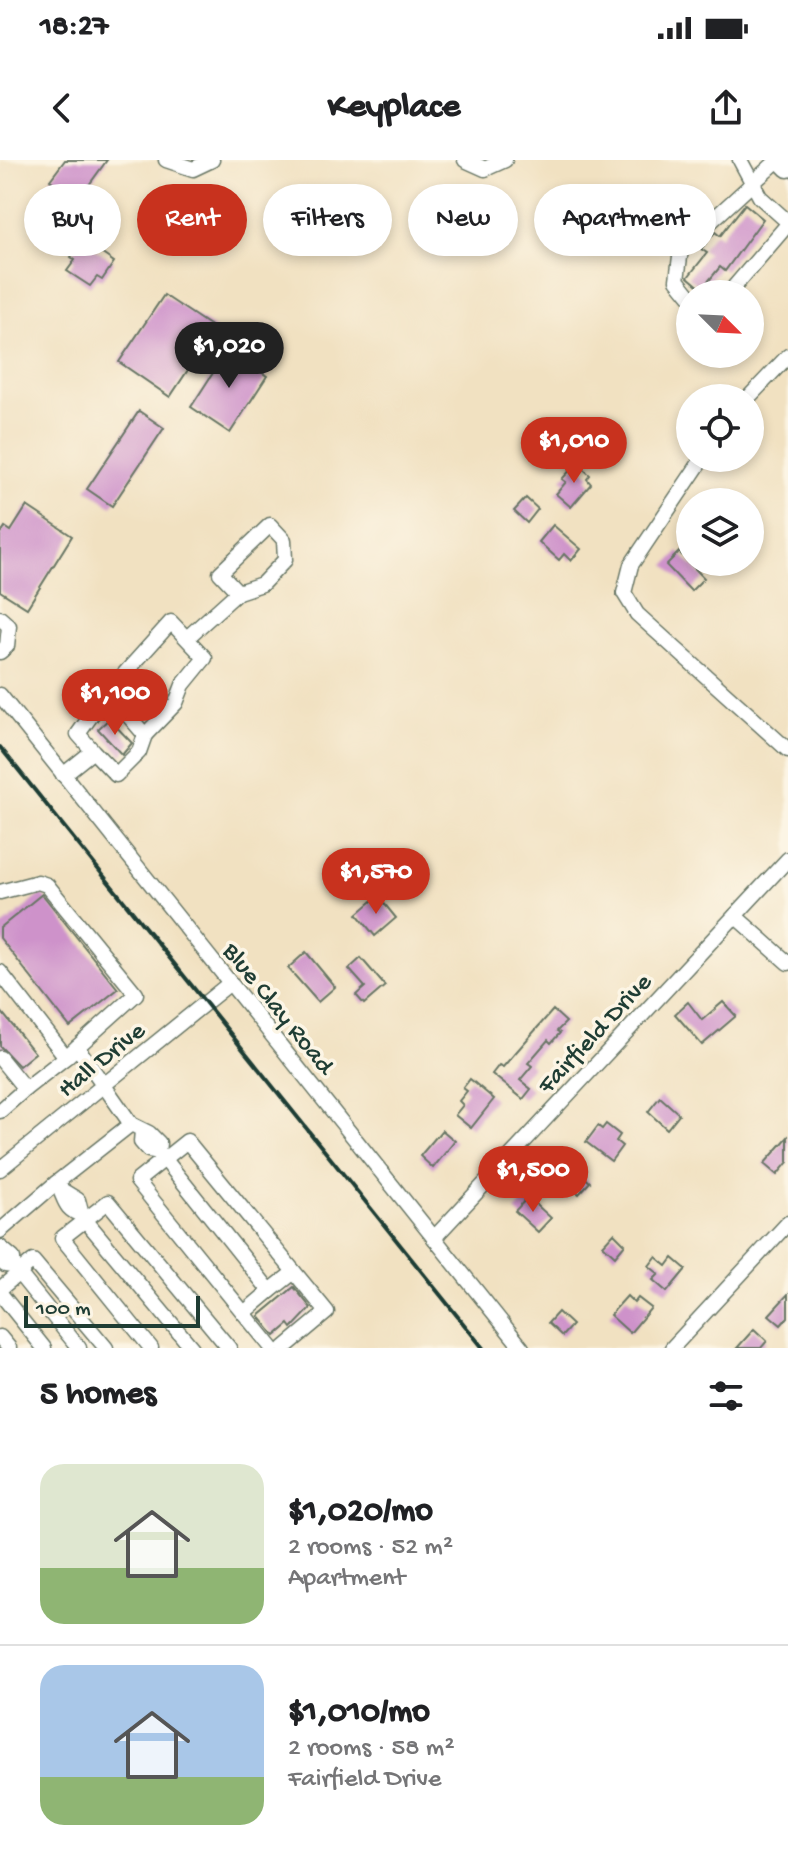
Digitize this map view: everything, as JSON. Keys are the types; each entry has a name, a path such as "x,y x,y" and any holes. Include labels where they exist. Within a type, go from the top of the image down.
{"main road":[{"path":"779,160 788,168"}],"street":[{"path":"166,160 193,169 212,160"},
{"path":"465,160 485,169 505,160"},
{"path":"740,160 772,210 788,223 740,280"},
{"path":"677,280 681,249 779,160"},
{"path":"761,384 788,356"},
{"path":"694,472 627,574 626,599 637,614 788,750"},
{"path":"188,637 238,592 262,584 285,560 284,540 270,525 220,573 238,592"},
{"path":"0,618 9,626 7,646 0,652"},
{"path":"171,622 205,658 183,685 176,703 145,735 139,752 116,775 78,734 108,692 171,622"},
{"path":"108,692 145,735"},
{"name":"Blue Clay Road","path":"0,695 522,1348"},
{"path":"63,775 93,751"},
{"name":"Fairfield Drive","path":"434,1238 788,859"},
{"path":"0,892 38,882 47,885 136,994 0,1111"},
{"path":"735,916 788,963"},
{"path":"0,972 105,1086 136,1128 141,1142 148,1150 160,1155 270,1291"},
{"name":"Hall Drive","path":"0,1169 230,983"},
{"path":"0,1058 25,1089"},
{"path":"0,1231 136,1128"},
{"path":"272,1348 137,1181 160,1155 187,1141 327,1312 284,1348"},
{"path":"58,1186 60,1198 71,1212 84,1218 194,1348 216,1332"},
{"path":"151,1348 62,1238 108,1202 229,1348"},
{"path":"672,1348 788,1223"},
{"path":"0,1247 13,1258 0,1291 44,1348"},
{"path":"10,1266 33,1261 106,1348"},
{"path":"10,1266 79,1348"},
{"path":"244,1313 294,1272"},
{"path":"0,1337 9,1348"}],"building":[{"path":"65,160 107,160 90,184 56,184 50,180"},
{"path":"745,204 763,219 725,271 720,267 709,280 692,280 688,277 705,256 716,256 716,233 720,236"},
{"path":"105,256 114,262 102,280 97,277 90,286 67,271 75,260 71,257"},
{"path":"164,295 215,329 170,397 119,362"},
{"path":"233,342 246,350 240,358 267,376 230,433 191,407"},
{"path":"139,411 164,428 112,506 87,489"},
{"path":"577,463 590,475 587,479 591,484 571,507 556,494 566,482 562,479"},
{"path":"526,498 538,509 527,523 514,511"},
{"path":"27,506 72,536 27,608 0,591 0,535 5,527 11,531"},
{"path":"553,525 581,549 571,561 564,554 559,560 539,542"},
{"path":"676,555 676,575 666,565"},
{"path":"677,576 702,576 704,578 691,591"},
{"path":"149,679 166,699 151,714 147,709 141,715 127,699"},
{"path":"109,719 132,743 122,755 98,729"},
{"path":"42,894 118,989 70,1027 0,938 0,928"},
{"path":"378,896 396,918 375,936 357,914"},
{"path":"306,952 335,987 318,1002 288,968"},
{"path":"361,958 385,986 364,1004 356,995 365,987 349,969"},
{"path":"688,1002 702,1020 723,1002 736,1016 702,1045 675,1014"},
{"path":"0,1010 35,1053 19,1066 0,1046"},
{"path":"553,1010 566,1022 551,1043 548,1040 528,1063 532,1066 520,1080 531,1089 523,1099 492,1074 499,1065 503,1067"},
{"path":"470,1079 494,1099 471,1128 455,1115 463,1105 459,1101 467,1091 463,1088"},
{"path":"660,1097 679,1114 667,1129 648,1112"},
{"path":"606,1124 620,1135 616,1141 622,1146 611,1161 586,1142 598,1126 602,1129"},
{"path":"442,1130 455,1141 433,1168 420,1156"},
{"path":"788,1137 788,1162 777,1175 764,1164"},
{"path":"566,1161 590,1182 579,1194 556,1173"},
{"path":"528,1197 551,1218 538,1232 515,1211"},
{"path":"614,1233 625,1244 615,1256 603,1245"},
{"path":"656,1257 667,1266 673,1258 686,1269 667,1292 653,1280 659,1274 649,1266"},
{"path":"294,1287 311,1308 292,1328 289,1324 275,1336 259,1316"},
{"path":"788,1294 788,1317 781,1325 769,1315"},
{"path":"627,1296 634,1303 638,1298 651,1308 630,1333 610,1315"},
{"path":"558,1312 572,1325 562,1336 548,1323"},
{"path":"754,1329 767,1341 761,1348 737,1348"}],"railway":[{"path":"0,747 483,1348"}]}
